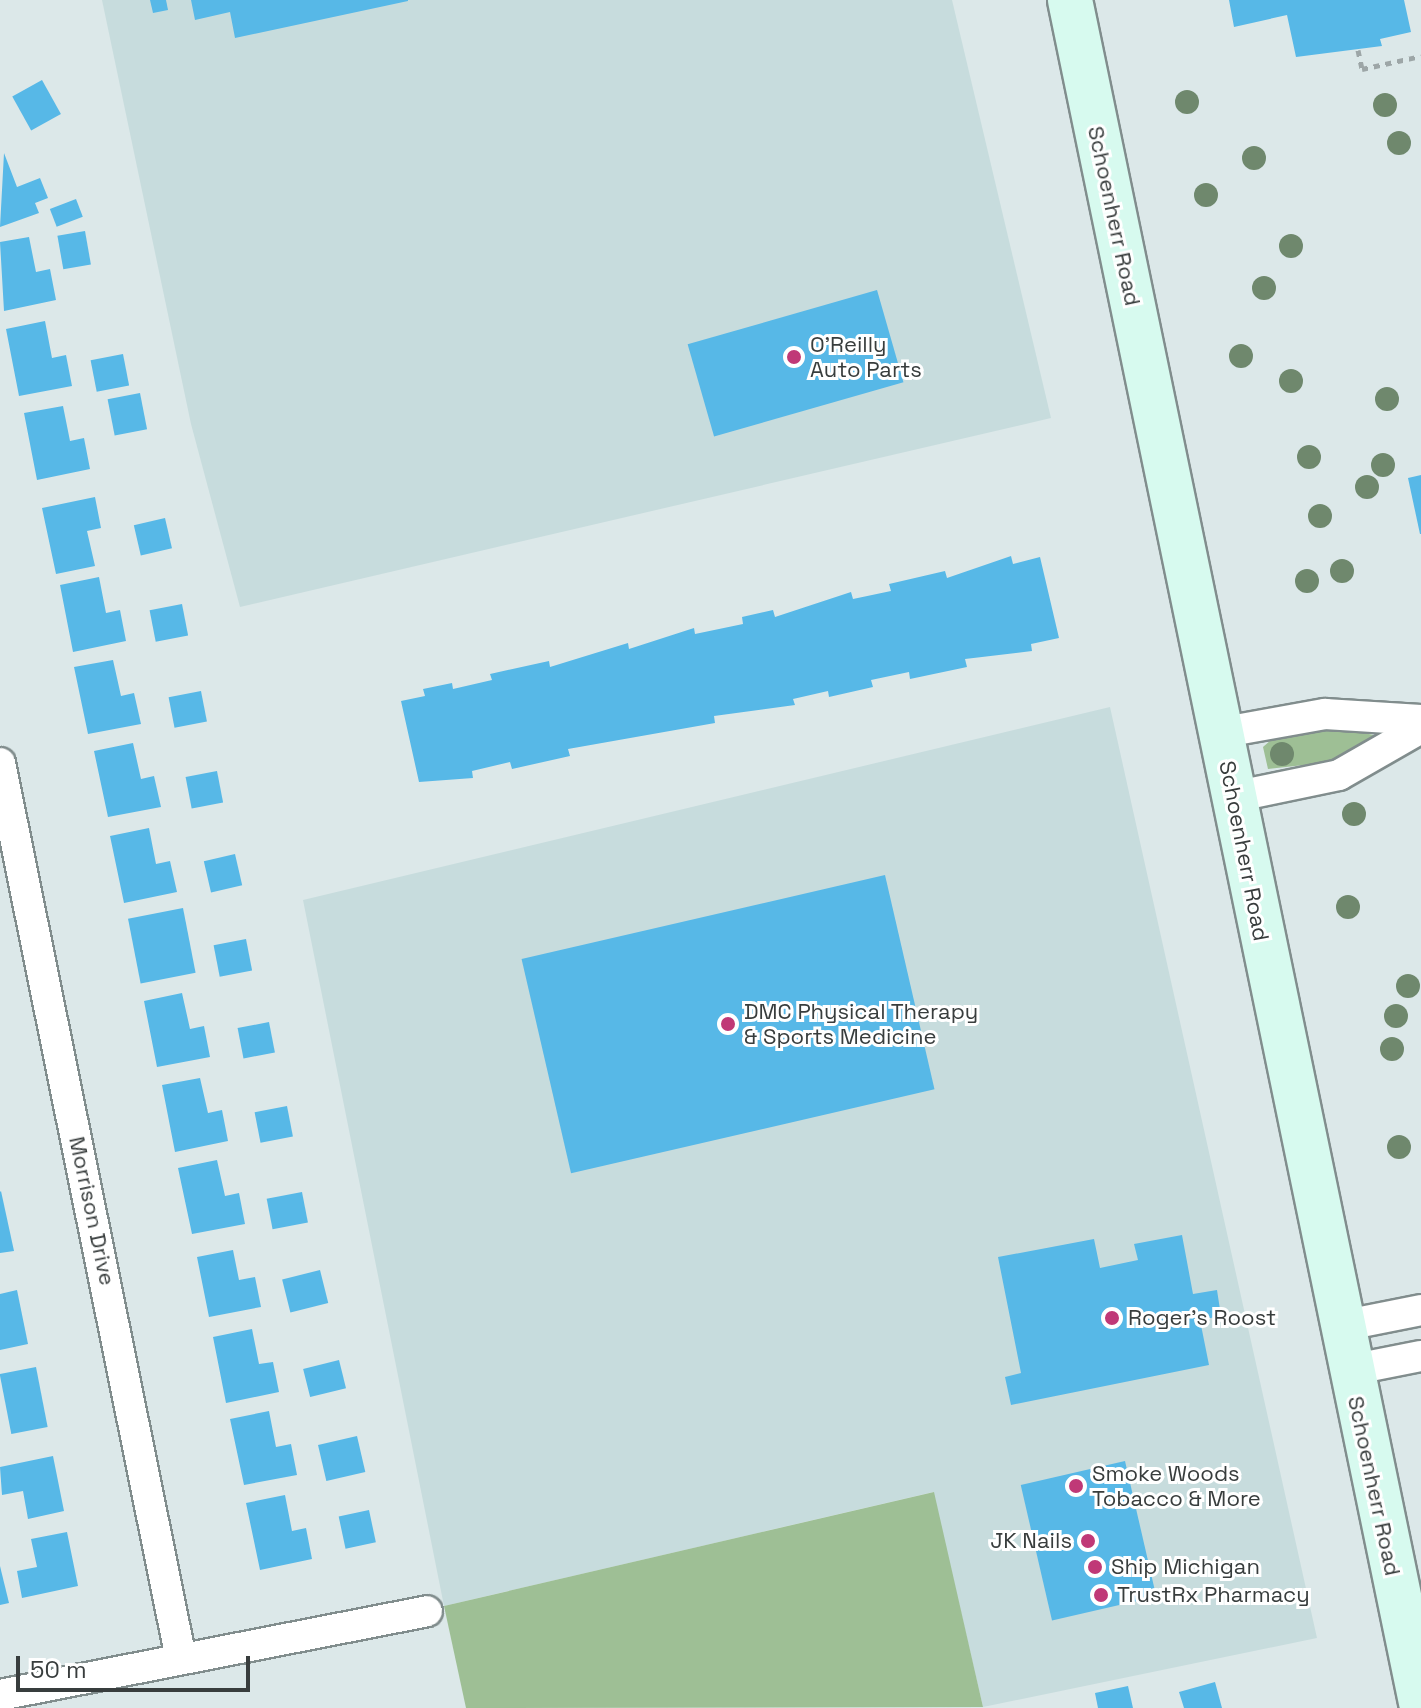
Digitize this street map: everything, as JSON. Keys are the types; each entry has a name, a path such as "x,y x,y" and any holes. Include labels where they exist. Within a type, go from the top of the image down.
{"main road":[{"name":"Schoenherr Road","path":"1070,0 1350,1370 1421,1702"}],"street":[{"path":"1219,733 1325,714 1421,720"},
{"path":"1233,797 1339,775 1421,728"},
{"name":"Morrison Drive","path":"0,763 181,1659"},
{"path":"1341,1326 1421,1310"},
{"path":"1350,1370 1421,1356"},
{"path":"0,1695 427,1611"}],"path":[{"path":"1358,50 1362,69 1421,56"}],"shaded area":[{"path":"102,0 952,0 1051,418 240,607 191,424"},
{"path":"1110,707 1317,1638 983,1707 933,1492 444,1606 303,900"}],"green space":[{"path":"1333,727 1374,735 1340,761 1268,769 1263,747 1271,740"},
{"path":"934,1492 983,1707 466,1708 444,1606"}],"building":[{"path":"150,0 166,0 168,10 153,13"},
{"path":"191,0 408,1 235,38 230,12 195,20"},
{"path":"1229,0 1404,0 1411,32 1380,39 1382,46 1296,57 1287,15 1234,27"},
{"path":"42,80 61,114 31,131 12,96"},
{"path":"4,153 17,187 40,178 48,198 35,203 39,213 0,227"},
{"path":"76,199 83,217 57,227 50,209"},
{"path":"85,231 91,264 63,269 57,236"},
{"path":"29,237 36,272 50,269 56,300 4,311 0,242"},
{"name":"O'Reilly Auto Parts","path":"877,290 903,382 714,437 688,344"},
{"path":"45,321 52,358 66,355 72,386 19,396 6,329"},
{"path":"123,354 129,385 97,392 91,360"},
{"path":"140,393 147,429 115,436 108,399"},
{"path":"63,406 70,441 84,438 90,469 37,480 24,413"},
{"path":"1421,475 1421,534 1420,534 1408,478"},
{"path":"95,497 101,528 87,531 95,566 56,574 42,508"},
{"path":"165,518 172,548 141,555 134,525"},
{"path":"1011,556 1013,564 1040,557 1059,638 1031,644 1032,651 965,659 967,667 910,679 909,672 871,680 873,687 829,697 828,691 793,699 795,705 714,716 715,723 568,749 570,756 512,769 510,762 472,771 473,778 419,782 401,701 425,696 423,689 452,683 453,689 492,680 490,674 549,661 550,667 628,643 629,649 694,628 695,634 743,624 742,617 773,610 775,617 851,592 853,599 891,591 889,584 945,571 947,578"},
{"path":"99,577 106,613 120,610 126,641 73,652 60,585"},
{"path":"182,604 188,635 156,642 150,610"},
{"path":"113,660 121,696 134,693 141,724 88,734 74,667"},
{"path":"201,691 207,721 175,728 169,697"},
{"path":"133,743 141,779 154,776 161,807 108,817 94,751"},
{"path":"217,771 223,802 192,809 186,777"},
{"path":"149,828 156,864 170,861 177,892 124,903 110,836"},
{"path":"235,854 242,885 211,892 204,861"},
{"name":"DMC Physical Therapy & Sports Medicine","path":"885,875 934,1089 571,1173 522,959"},
{"path":"183,908 196,973 141,983 128,919"},
{"path":"246,939 252,970 220,977 214,945"},
{"path":"182,993 190,1029 204,1026 210,1057 157,1067 144,1001"},
{"path":"269,1022 275,1052 244,1059 238,1028"},
{"path":"200,1078 208,1113 222,1110 228,1141 175,1152 162,1085"},
{"path":"287,1106 293,1136 261,1143 255,1112"},
{"path":"217,1160 225,1196 239,1193 245,1224 192,1234 178,1168"},
{"path":"0,1192 14,1251 0,1253"},
{"path":"302,1192 308,1222 273,1229 267,1199"},
{"name":"Roger's Roost","path":"1182,1235 1193,1294 1217,1290 1221,1316 1200,1320 1209,1365 1011,1405 1005,1377 1021,1373 998,1257 1094,1239 1100,1268 1138,1260 1134,1244"},
{"path":"233,1250 239,1280 255,1277 261,1307 209,1317 197,1257"},
{"path":"320,1270 328,1303 290,1312 282,1279"},
{"path":"17,1290 28,1344 0,1350 0,1294"},
{"path":"252,1329 259,1364 273,1362 279,1392 226,1403 213,1337"},
{"path":"339,1360 346,1388 310,1397 303,1369"},
{"path":"36,1367 48,1427 11,1434 0,1374"},
{"path":"269,1411 276,1447 291,1444 297,1475 244,1485 230,1419"},
{"path":"357,1436 365,1472 326,1481 318,1445"},
{"path":"53,1456 64,1511 28,1519 23,1491 2,1495 0,1467"},
{"path":"1125,1461 1156,1596 1052,1621 1021,1485"},
{"path":"285,1495 292,1531 306,1528 312,1559 260,1570 246,1503"},
{"path":"369,1510 376,1542 346,1549 339,1516"},
{"path":"67,1532 78,1586 22,1598 17,1571 37,1567 31,1539"},
{"path":"0,1566 9,1603 0,1605"},
{"path":"1215,1682 1222,1708 1184,1708 1179,1692"},
{"path":"1128,1686 1133,1708 1098,1708 1095,1693"}],"place":[{"name":"O'Reilly Auto Parts","path":"794,357"},
{"name":"DMC Physical Therapy & Sports Medicine","path":"728,1024"},
{"name":"Roger's Roost","path":"1112,1318"},
{"name":"Smoke Woods Tobacco & More","path":"1076,1486"},
{"name":"JK Nails","path":"1088,1541"},
{"name":"Ship Michigan","path":"1095,1567"},
{"name":"TrustRx Pharmacy","path":"1101,1595"}]}
